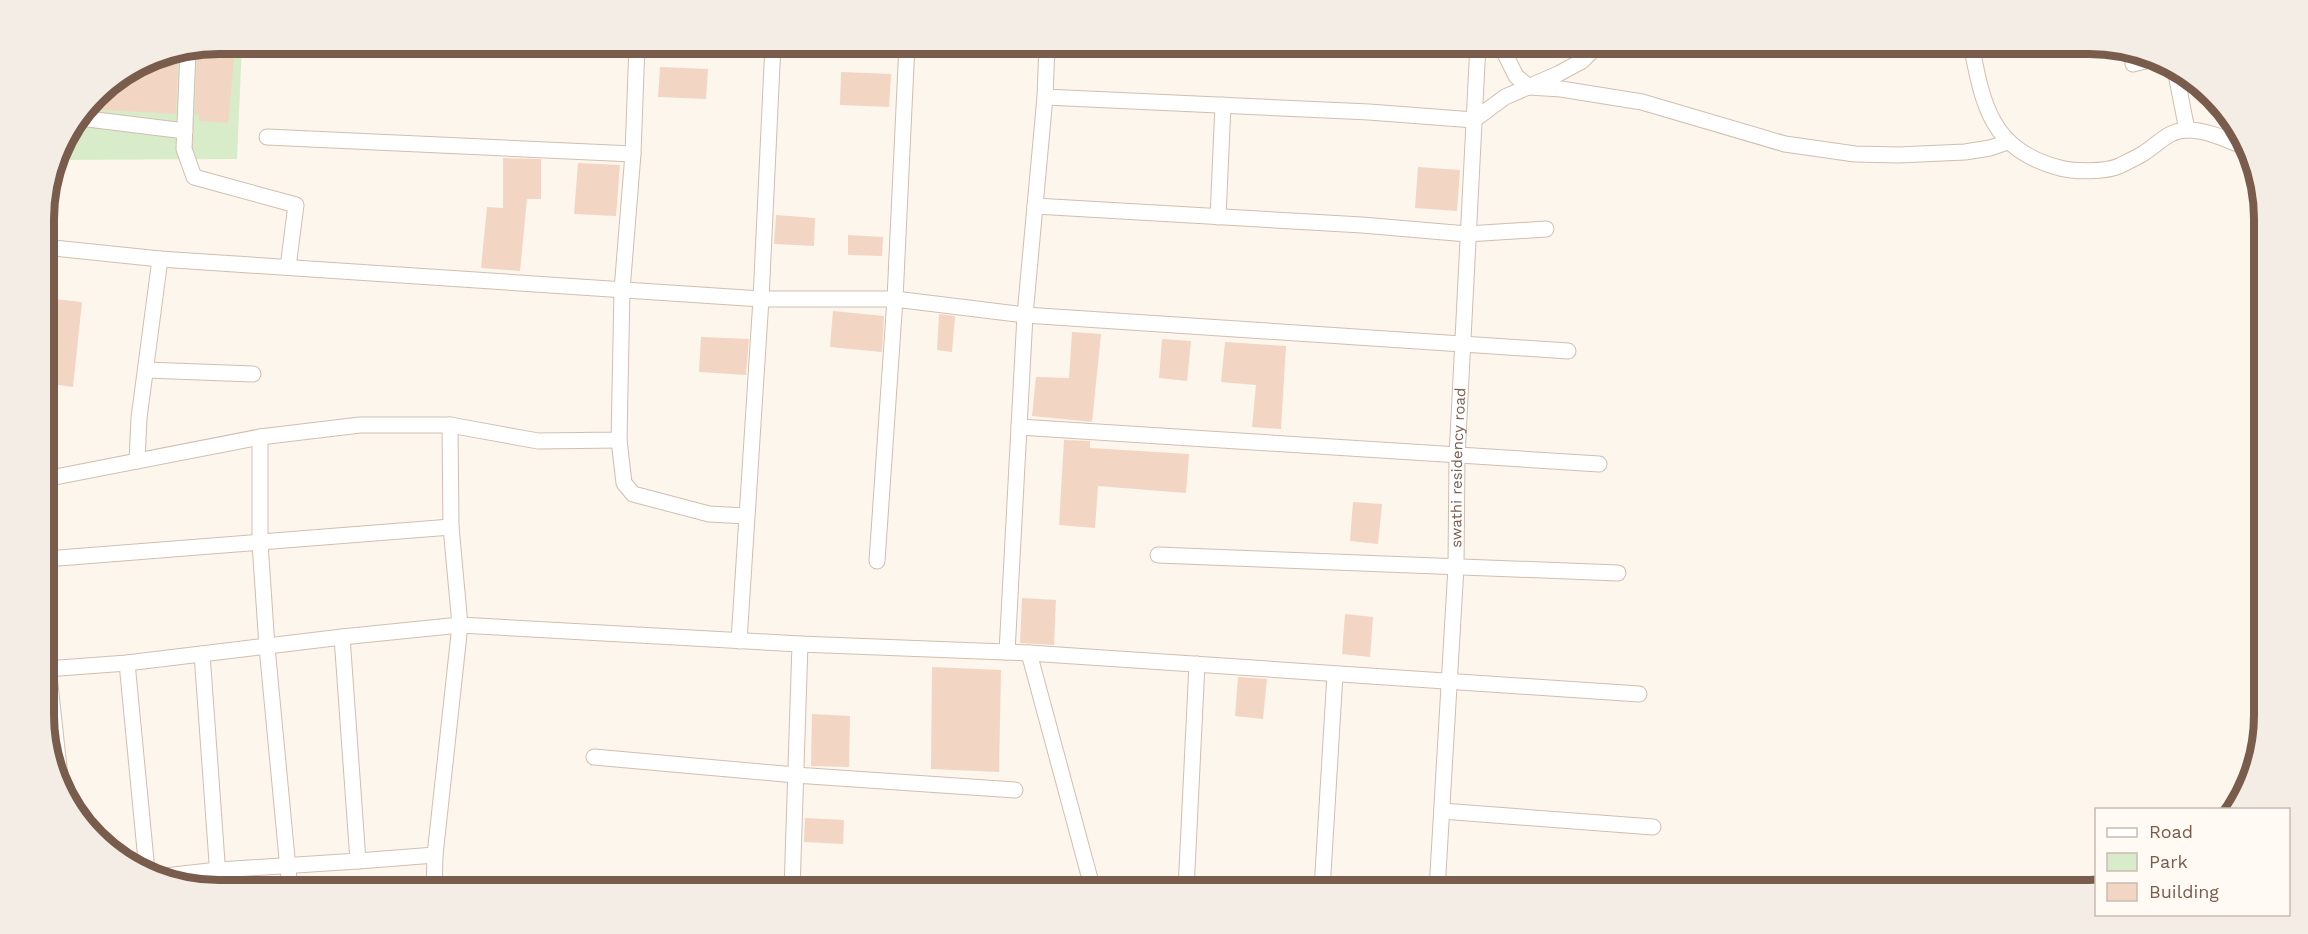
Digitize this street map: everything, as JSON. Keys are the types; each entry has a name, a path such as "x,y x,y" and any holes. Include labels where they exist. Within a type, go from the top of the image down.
{"street":[{"path":"637,54 633,154 622,290 619,440 624,483 633,494 709,514 746,516"},
{"path":"739,641 762,299 773,54"},
{"path":"877,561 895,299 907,54"},
{"path":"1006,652 1025,315 1045,97 1047,54"},
{"name":"swathi residency road","path":"1438,880 1456,567 1457,457 1477,54"},
{"path":"1505,54 1516,76 1529,87 1561,88 1642,102 1785,144 1817,150 1887,155 1965,152 2008,142"},
{"path":"1045,97 1369,112 1474,120 1505,97 1582,61 1589,54"},
{"path":"1973,54 1978,86 1995,126 2008,142 2041,163 2071,171 2115,167 2143,154 2163,137 2176,131 2187,130 2213,134 2235,143"},
{"path":"188,57 184,149 194,177 296,205 288,267"},
{"path":"2133,64 2139,62"},
{"path":"2177,80 2187,130"},
{"path":"1218,217 1223,105"},
{"path":"88,119 185,131"},
{"path":"267,137 633,154"},
{"path":"1035,206 1362,225 1467,234 1546,229"},
{"path":"54,248 160,259 762,299 895,299 1025,315 1568,351"},
{"path":"137,461 140,418 160,259"},
{"path":"146,370 253,374"},
{"path":"54,477 260,437 360,425 450,425 538,441 619,440"},
{"path":"434,880 460,625 451,527 450,425"},
{"path":"1019,427 1599,465"},
{"path":"260,437 260,543 267,647 289,880"},
{"path":"54,558 451,527"},
{"path":"1158,555 1618,573"},
{"path":"54,668 128,663 460,625 739,641 1029,653 1639,694"},
{"path":"342,637 358,861"},
{"path":"792,880 800,644"},
{"path":"1029,653 1090,880"},
{"path":"202,654 218,880"},
{"path":"128,663 146,863"},
{"path":"1186,880 1197,664"},
{"path":"1323,880 1335,674"},
{"path":"594,757 795,775 1015,790"},
{"path":"1442,812 1653,827"},
{"path":"178,874 435,855"}],"green space":[{"path":"208,54 242,54 237,159 65,160 76,137 95,110 127,82 166,63"}],"building":[{"path":"234,54 228,123 199,121 199,115 195,115 197,56"},
{"path":"178,60 176,114 95,110 127,82 156,67"},
{"path":"660,67 708,69 706,99 658,97"},
{"path":"841,72 891,74 889,107 840,105"},
{"path":"503,158 541,159 541,199 527,199 520,271 481,268 487,207 503,208"},
{"path":"578,163 620,165 616,216 574,214"},
{"path":"1418,167 1460,170 1457,211 1415,208"},
{"path":"776,215 815,218 814,246 774,244"},
{"path":"848,235 883,237 882,256 848,255"},
{"path":"54,299 82,302 73,387 54,384"},
{"path":"833,311 884,316 882,352 830,347"},
{"path":"939,314 955,316 952,352 937,350"},
{"path":"1072,332 1101,334 1092,422 1032,416 1036,377 1069,378"},
{"path":"701,337 749,339 746,375 699,372"},
{"path":"1162,339 1191,341 1187,381 1159,378"},
{"path":"1225,342 1286,346 1281,429 1252,427 1256,385 1221,382"},
{"path":"1064,440 1090,441 1090,448 1189,454 1186,493 1098,486 1095,528 1059,525"},
{"path":"1353,502 1382,504 1378,544 1350,541"},
{"path":"1022,598 1056,600 1054,645 1020,643"},
{"path":"1345,614 1373,617 1370,657 1342,654"},
{"path":"932,667 1001,670 999,772 931,769"},
{"path":"1238,677 1267,679 1263,719 1235,716"},
{"path":"812,714 850,716 849,767 811,766"},
{"path":"805,818 844,820 843,844 804,842"}]}
